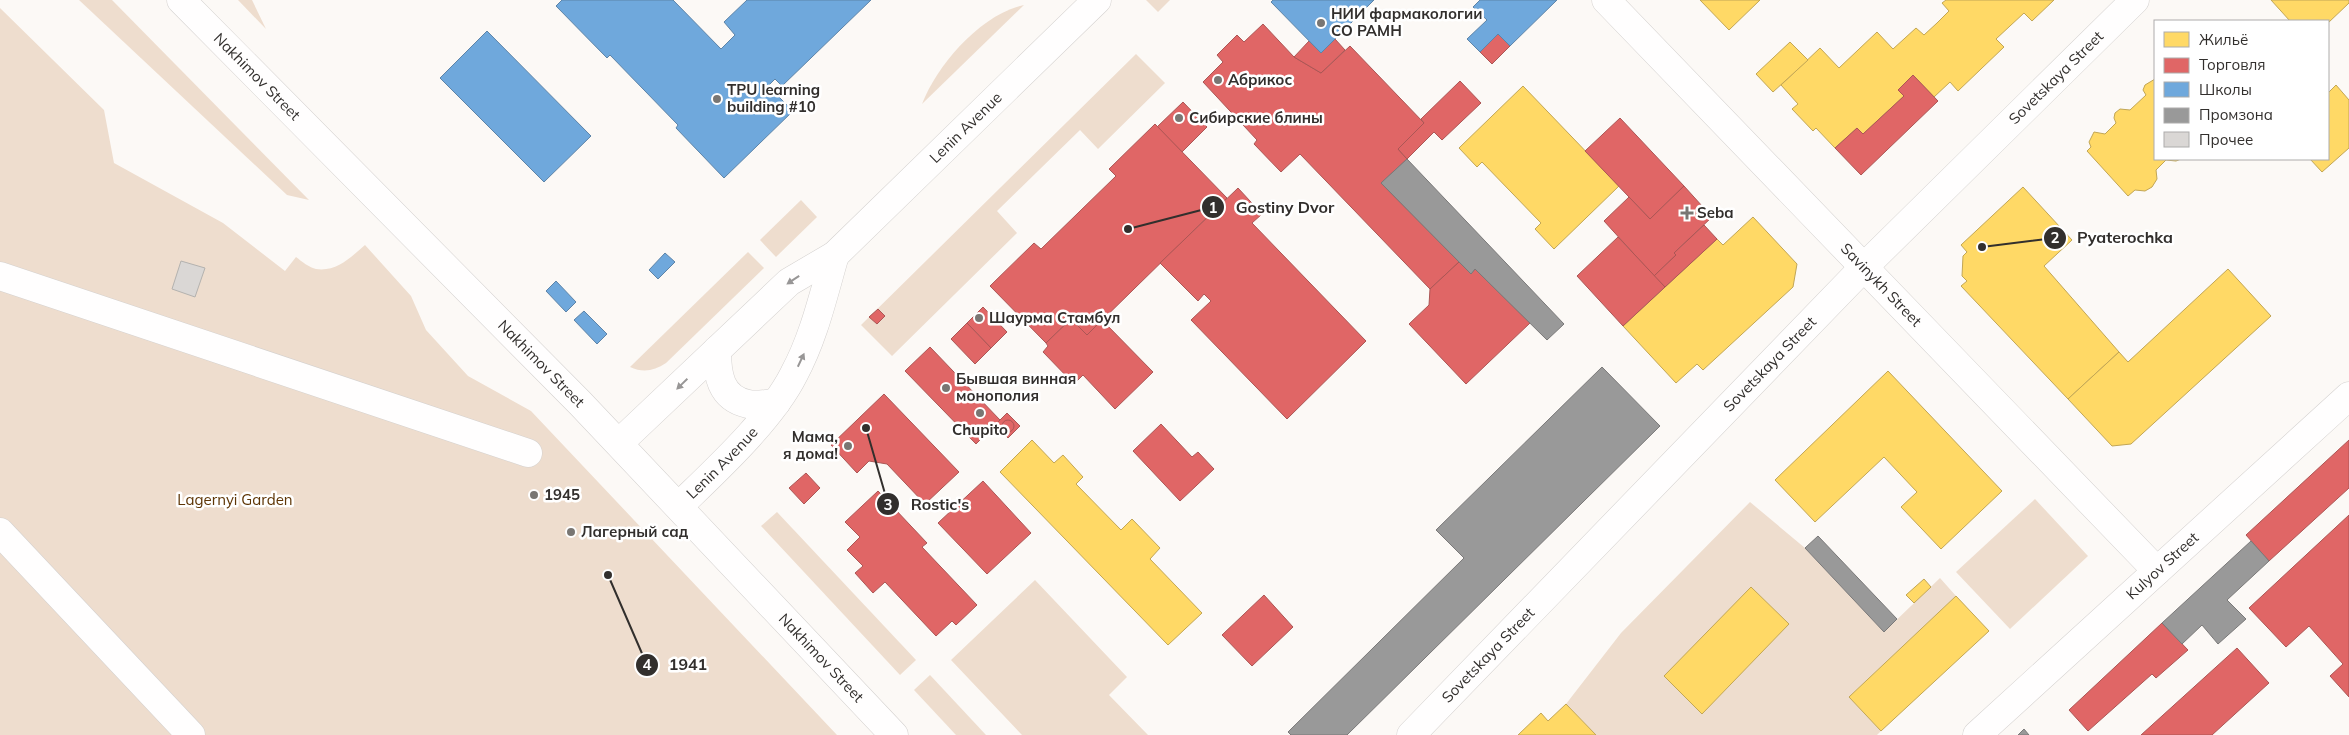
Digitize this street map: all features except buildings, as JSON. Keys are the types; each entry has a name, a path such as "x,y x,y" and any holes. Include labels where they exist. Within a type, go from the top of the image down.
{"street":[{"name":"Nakhimov Street","path":"181,0 619,444 894,735"},
{"name":"Lenin Avenue","path":"619,444 790,282 835,255 1097,0"},
{"name":"Savinykh Street","path":"1606,0 1865,266 2157,571"},
{"name":"Sovetskaya Street","path":"1412,735 1865,266 2135,0"},
{"name":"Lenin Avenue","path":"679,506 725,461 776,403 794,376 811,338 835,255"},
{"path":"0,276 528,453"},
{"path":"717,350 718,374 727,392 739,401 750,404 776,403"},
{"name":"Kulyov Street","path":"1977,735 2349,396"},
{"path":"0,532 191,735"}],"green space":[{"path":"79,0 112,0 309,200 287,195"},
{"path":"238,0 252,0 266,29"},
{"path":"1146,0 1170,0 1158,12"},
{"path":"1024,5 922,104 938,73 962,43 992,19 1008,10"},
{"name":"Lagernyi Garden","path":"0,8 104,110 114,163 223,223 285,271 296,257 316,269 331,268 343,263 365,245 411,296 426,330 468,376 531,411 837,735 0,735"},
{"path":"1136,54 1165,83 1098,149 1080,130 997,211 1017,233 892,356 861,325"},
{"path":"801,200 817,217 776,257 760,240"},
{"path":"748,252 764,268 666,363 648,370 630,367"},
{"path":"2035,499 2088,556 2010,629 1956,572"},
{"path":"1750,502 1805,548 1884,632 1940,578 1956,596 1849,697 1881,731 1877,735 1596,735 1566,704 1621,633"},
{"path":"777,512 916,660 900,675 761,526"},
{"path":"1035,580 1127,677 1109,695 1148,735 1022,735 951,660"},
{"path":"930,675 986,735 956,735 914,690"}],"place":[{"name":"НИИ фармакологии СО РАМН","path":"1321,23"},
{"name":"Абрикос","path":"1218,80"},
{"name":"TPU learning building #10","path":"717,99"},
{"name":"Сибирские блины","path":"1179,118"},
{"name":"Seba","path":"1687,213"},
{"name":"Gostiny Dvor","path":"1128,229"},
{"name":"Pyaterochka","path":"1982,247"},
{"name":"Шаурма Стамбул","path":"979,318"},
{"name":"Бывшая винная монополия","path":"946,388"},
{"name":"Chupito","path":"980,413"},
{"name":"Rostic's","path":"866,428"},
{"name":"Мама, я дома!","path":"848,446"},
{"name":"1945","path":"534,495"},
{"name":"Лагерный сад","path":"571,532"},
{"name":"1941","path":"608,575"}]}
